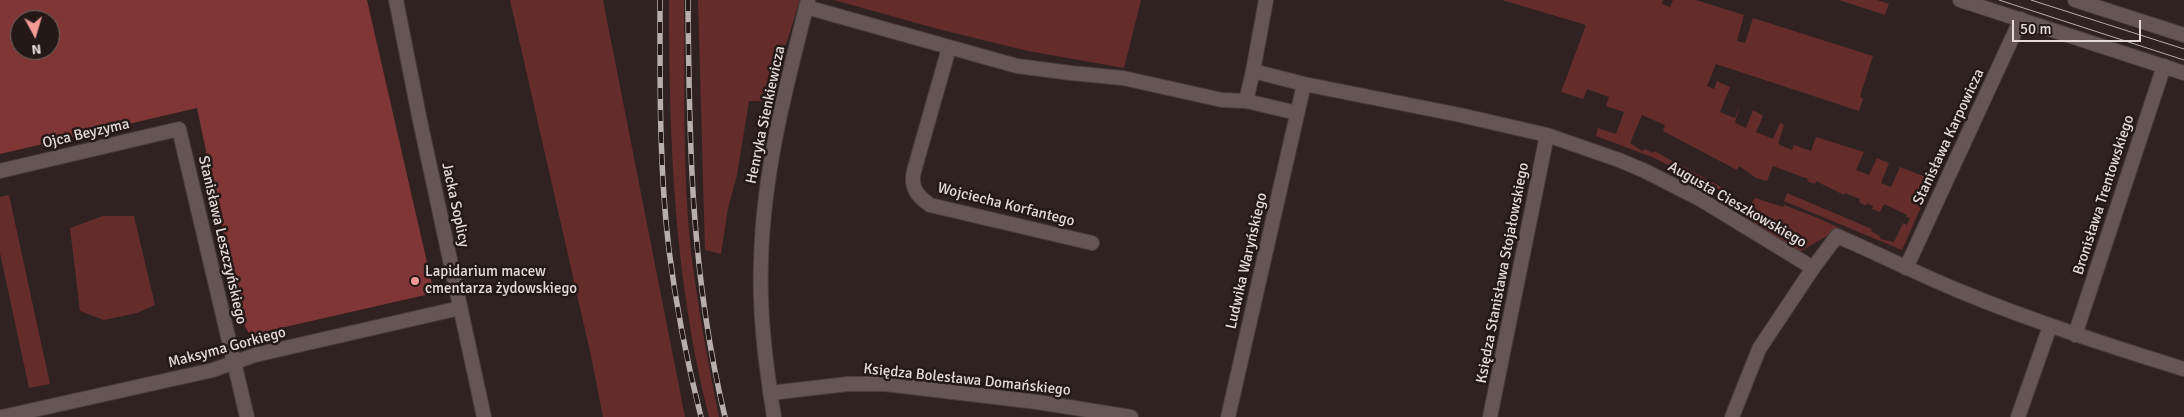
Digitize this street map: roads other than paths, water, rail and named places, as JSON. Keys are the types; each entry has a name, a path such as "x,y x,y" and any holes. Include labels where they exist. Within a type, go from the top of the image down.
{"street":[{"name":"Jacka Soplicy","path":"396,0 411,79 484,417"},
{"path":"1246,101 1266,0"},
{"path":"1960,0 2184,73"},
{"path":"2075,0 2184,35"},
{"path":"807,4 949,48 1018,66 1071,74 1123,78 1222,100 1246,101 1297,113"},
{"name":"Henryka Sienkiewicza","path":"774,417 762,311 761,264 763,221 774,142 807,4"},
{"name":"Stanisława Karpowicza","path":"1906,268 2021,20"},
{"name":"Wojciecha Korfantego","path":"949,48 912,178 916,193 930,205 1092,243"},
{"name":"Bronisława Trentowskiego","path":"2075,335 2164,66"},
{"path":"1253,70 1304,84"},
{"name":"Augusta Cieszkowskiego","path":"1304,84 1460,115 1547,136 1619,160 1659,177 1700,199 1813,268 1838,236 1906,268 2050,326 2184,370"},
{"name":"Ludwika Waryńskiego","path":"1228,417 1304,84"},
{"name":"Ojca Beyzyma","path":"0,170 179,129"},
{"name":"Stanisława Leszczyńskiego","path":"179,129 247,417"},
{"name":"Księdza Stanisława Stojałowskiego","path":"1490,417 1520,278 1547,136"},
{"path":"1732,417 1759,349 1813,268"},
{"name":"Maksyma Gorkiego","path":"2,417 213,370 263,353 460,308"},
{"path":"2018,417 2050,326"},
{"name":"Księdza Bolesława Domańskiego","path":"770,393 848,384 885,384 1037,402 1130,417"}],"tram line":[{"path":"1999,0 2184,60"},
{"path":"2031,0 2184,49"}],"railway":[{"path":"660,0 661,125 666,219 679,313 701,417"},
{"path":"688,0 689,106 694,210 705,313 725,417"}],"place":[{"name":"Lapidarium macew cmentarza żydowskiego","path":"415,281"}]}
